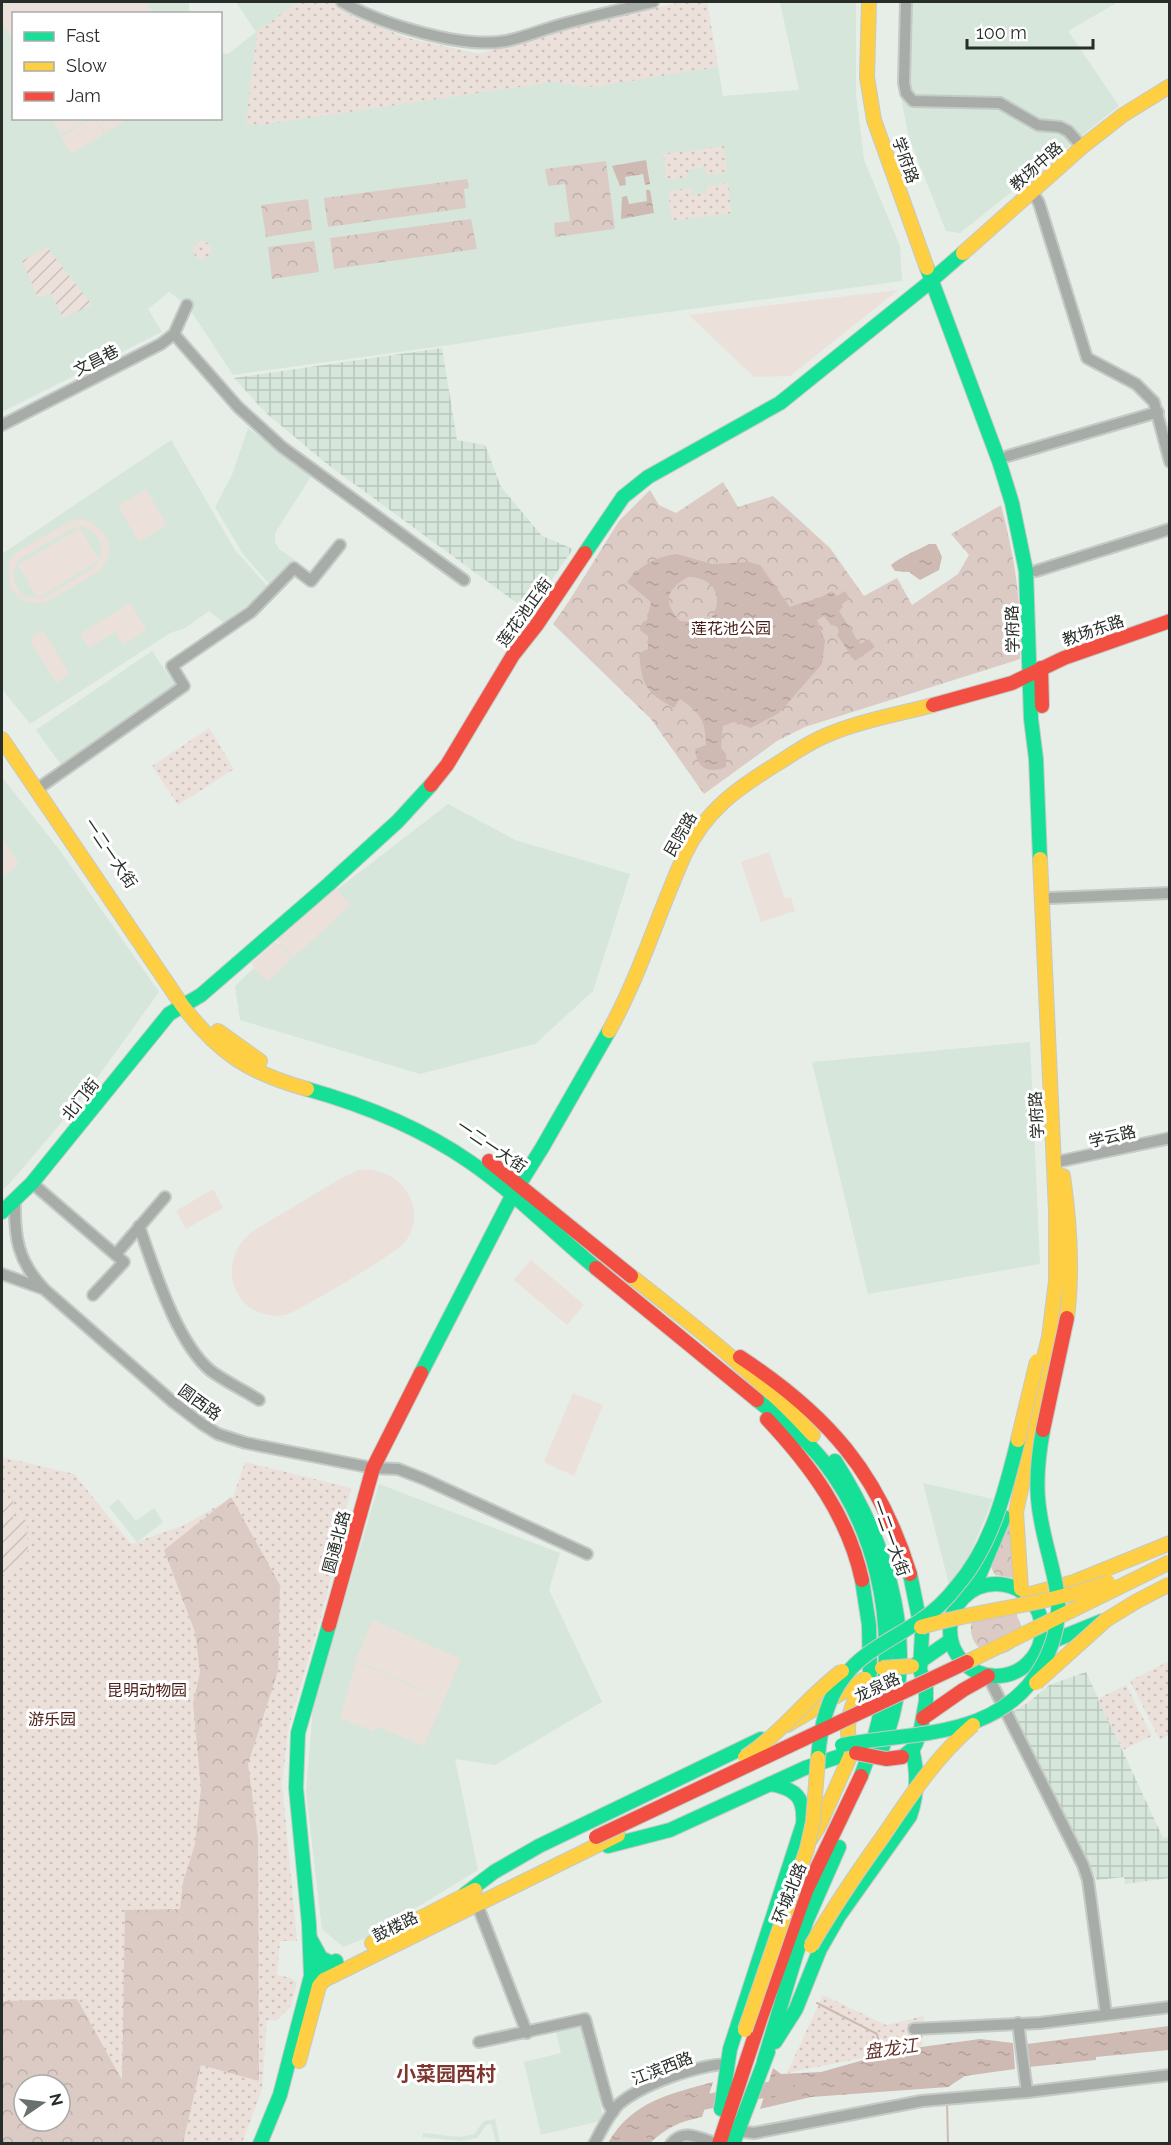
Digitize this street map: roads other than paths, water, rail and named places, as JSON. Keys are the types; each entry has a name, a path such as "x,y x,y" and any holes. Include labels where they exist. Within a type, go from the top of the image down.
{"main road":[{"name":"学府路","path":"869,2 867,77 874,120 999,461 1012,503 1026,571 1050,898 1061,1161 1062,1281 1054,1338 1029,1444 1016,1512 1024,1592"},
{"name":"教场中路","path":"932,279 1090,140 1123,115 1170,86"},
{"name":"莲花池正街","path":"186,1004 201,995 329,884 398,821 430,786 447,765 513,655 539,623 623,497 648,477 780,403 932,279"},
{"name":"教场东路","path":"1035,671 1064,658 1170,621"},
{"name":"学府路","path":"967,1594 976,1583 1005,1514 1048,1337 1056,1281 1054,1161 1036,770 1031,719 1035,671"},
{"name":"民院路","path":"516,1190 576,1089 633,984 685,854 706,819 726,798 786,757 833,732 986,691 1035,671"},
{"name":"一二一大街","path":"2,726 81,837 186,1004"},
{"name":"一二一大街","path":"2,740 160,970 186,1004 223,1036 248,1054 276,1069 386,1105 467,1146 516,1190 713,1342 791,1411 830,1453 855,1488 873,1525 887,1567 896,1608 881,1666"},
{"name":"北门街","path":"2,1212 32,1183 169,1014 186,1004"},
{"path":"1016,1698 1038,1674 1049,1654 1058,1614 1057,1595 1042,1525 1037,1485 1039,1451 1071,1291 1068,1205 1061,1161"},
{"name":"一二一大街","path":"516,1190 558,1236 730,1379 764,1403 799,1436 825,1465 849,1502 868,1543 879,1581 886,1619 881,1666"},
{"name":"圆通北路","path":"321,1975 310,1938 296,1788 298,1734 373,1468 516,1190"},
{"name":"学府路","path":"906,1632 936,1609 961,1583 987,1537 1001,1504 1049,1318 1056,1281"},
{"path":"713,1342 761,1369 812,1408 852,1454 888,1514 901,1547 917,1605 923,1644 926,1650 932,1652 938,1650"},
{"path":"730,1379 774,1426 818,1480 840,1514 853,1543 867,1615 881,1666"},
{"path":"1024,1592 1074,1582 1170,1543"},
{"path":"465,1894 545,1852 725,1769 763,1747 829,1680 872,1651 906,1632 968,1613 1029,1605 1084,1592 1170,1553"},
{"name":"龙泉路","path":"596,1837 1020,1637 1170,1562"},
{"name":"龙泉路","path":"636,1829 1034,1639 1170,1570"},
{"path":"992,1583 1006,1584 1024,1592 1036,1606 1041,1619 1042,1632 1039,1646 1031,1660 1019,1670 1004,1676 988,1676 972,1670 954,1651 951,1640 952,1614 958,1603 979,1586 992,1583"},
{"path":"725,2140 789,2008 811,1946 855,1875 930,1766 946,1747 1064,1661 1086,1637 1113,1615 1131,1603 1170,1584"},
{"path":"1039,1646 1170,1592"},
{"path":"465,1894 488,1874 531,1849 724,1759 810,1713 881,1666 918,1667 951,1640"},
{"path":"584,1852 670,1830 770,1784 854,1752 886,1759 907,1753 923,1718 927,1703 926,1686 918,1667 923,1644"},
{"path":"736,2089 745,2030 809,1841 816,1798 818,1747 822,1718 835,1689 853,1664"},
{"path":"854,1752 847,1742 846,1734 852,1701 881,1666"},
{"name":"环城北路","path":"764,2061 806,1922 885,1743 893,1712 881,1666"},
{"name":"环城北路","path":"725,2140 722,2119 736,2089 771,1984 808,1885 861,1776 876,1732 886,1682 881,1666"},
{"path":"923,1718 963,1690 988,1676"},
{"path":"636,1829 683,1815 810,1756 831,1749 864,1740 928,1733 982,1719"},
{"path":"784,1885 819,1826 854,1752"},
{"path":"764,2061 796,2009 820,1949 839,1917 910,1816 916,1801 918,1778 917,1764 907,1753"},
{"path":"722,2119 730,2049 801,1836 805,1810 799,1796 793,1790 770,1784"},
{"name":"鼓楼路","path":"321,1975 338,1966 351,1965 636,1829"},
{"name":"鼓楼路","path":"321,1975 465,1894 504,1880 596,1837"},
{"path":"270,2144 289,2098 321,1975 317,1954 310,1938"},
{"path":"260,2144 280,2095 321,1975"}],"street":[{"path":"342,2 364,13 409,29 478,42 505,41 652,2"},
{"path":"906,2 904,83 906,93 913,101 1000,103 1038,125 1059,127 1068,131 1077,141"},
{"path":"923,113 924,102"},
{"path":"1032,191 1039,204 1087,358 1137,384 1154,402 1170,462"},
{"path":"187,305 174,334 238,407 282,447 464,580"},
{"name":"文昌巷","path":"2,425 161,344 174,334"},
{"path":"1008,456 1158,412"},
{"path":"1036,571 1170,529"},
{"path":"44,785 184,686 172,666 251,612 294,568 311,581 340,545"},
{"path":"1050,898 1170,893"},
{"name":"学云路","path":"1061,1161 1170,1138"},
{"path":"32,1183 124,1262 93,1295"},
{"path":"116,1254 165,1197"},
{"name":"圆西路","path":"15,1200 15,1221 22,1260 30,1274 44,1289 173,1402 218,1434 246,1443 373,1468 398,1469 587,1554"},
{"path":"139,1226 166,1302 193,1350 211,1370 259,1400"},
{"name":"圆西路","path":"2,1274 44,1289"},
{"path":"988,1676 1083,1865 1088,1880 1106,2014"},
{"path":"477,1904 527,2033"},
{"path":"914,2029 1018,2024 1170,2007"},
{"path":"479,2042 585,2019 608,2103 613,2112"},
{"path":"1018,2024 1027,2092"},
{"name":"江滨西路","path":"594,2144 617,2106 636,2093 680,2074 718,2064 727,2070"},
{"path":"671,2144 681,2135 725,2140 893,2105 1170,2075"}],"water":[{"path":"646,160 650,184 645,185 643,174 625,177 626,185 620,186 612,166"},
{"path":"646,190 650,190 654,213 621,219 622,197 627,196 629,204 647,201"},
{"path":"929,544 936,544 942,557 939,570 920,580 909,572 895,571 891,565 904,556"},
{"path":"677,554 712,564 749,562 760,565 790,607 832,591 837,596 845,591 850,599 841,604 843,607 839,611 860,644 869,639 875,647 855,661 837,635 839,631 836,626 831,625 824,616 817,620 825,641 822,664 779,713 751,728 734,722 723,726 721,748 726,754 726,767 709,770 701,765 696,756 695,749 706,745 701,718 680,699 674,708 657,697 647,686 642,673 639,653 648,649 648,636 640,630 642,623 647,620 651,602 627,582 649,563","holes":["688,577 706,581 716,592 716,607 713,615 707,623 680,621 674,614 669,601 671,591"]},
{"path":"1169,2026 1169,2050 1096,2057 1096,2060 1029,2067 1027,2044"},
{"path":"980,2039 1013,2043 1015,2069 965,2076 948,2087 811,2097 760,2109 773,2068 781,2074 821,2072 899,2050"},
{"path":"713,2082 702,2117 674,2126 650,2143 608,2143 628,2117 640,2108 667,2096"}],"waterway":[{"path":"817,2003 877,2034 882,2056"},
{"name":"盘龙江","path":"687,2108 700,2103 786,2086"},
{"path":"947,2101 948,2144"}],"district":[{"name":"小菜园西村","path":"446,2074"}],"park label":[{"name":"莲花池公园","path":"731,628"},
{"name":"昆明动物园","path":"147,1690"},
{"name":"游乐园","path":"52,1719"}]}
